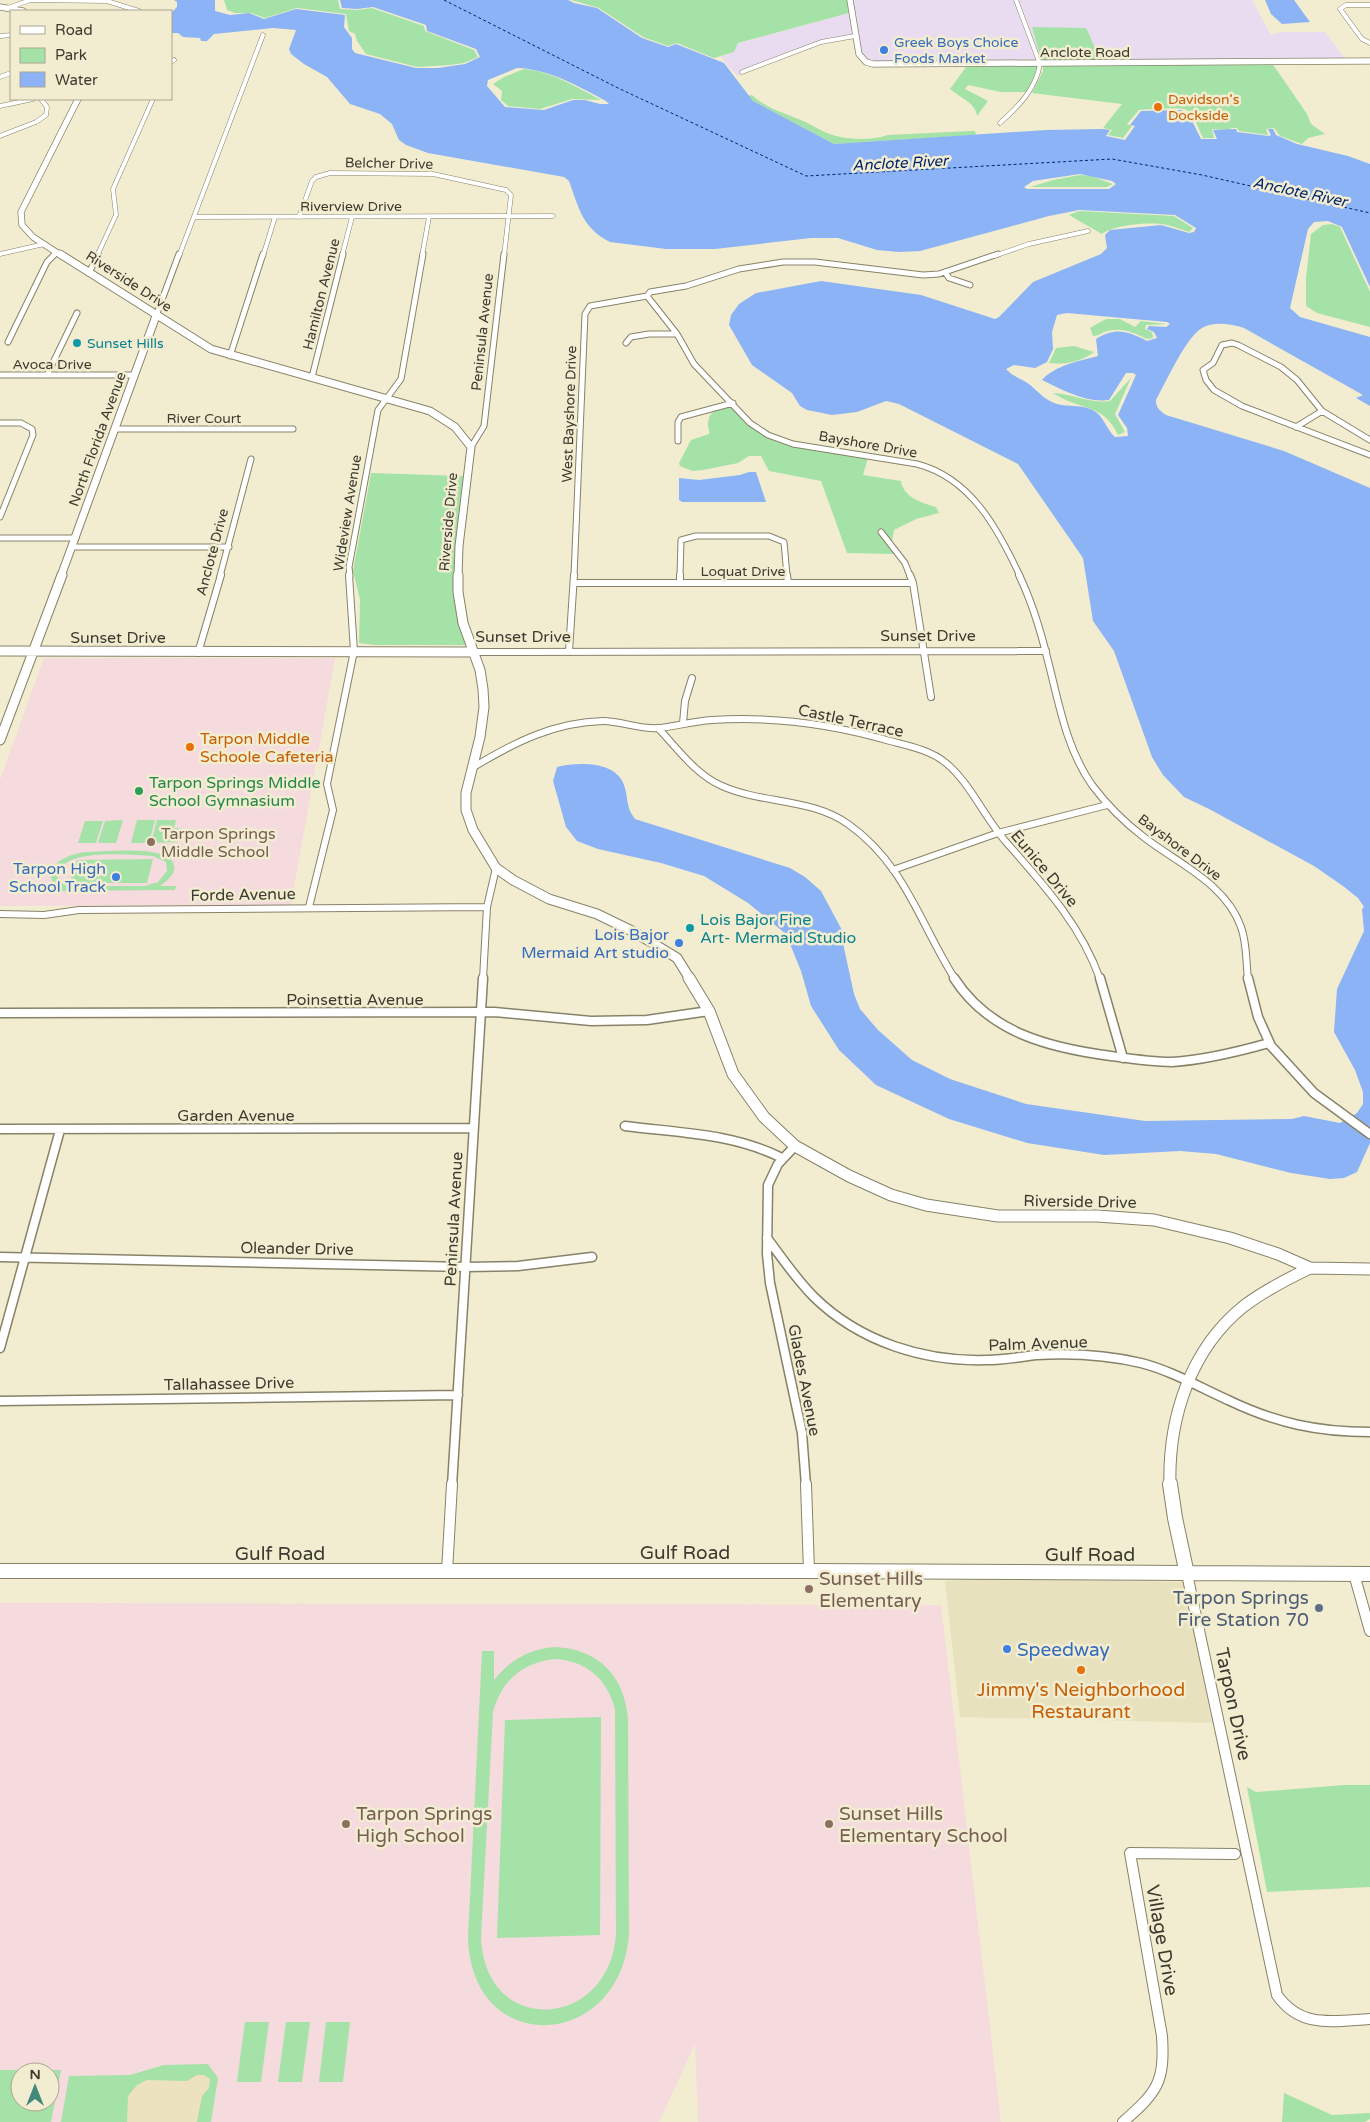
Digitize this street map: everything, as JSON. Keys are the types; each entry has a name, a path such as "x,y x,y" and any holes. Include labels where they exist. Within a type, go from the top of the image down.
{"street":[{"path":"8,8 30,0 107,1 136,10"},
{"name":"Anclote Road","path":"850,0 855,36 861,58 873,64 1370,61"},
{"path":"1000,124 1030,92 1040,71 1040,64 1016,0"},
{"path":"1370,5 1346,5 1340,9 1362,39 1370,43"},
{"path":"0,8 18,10"},
{"name":"North Florida Avenue","path":"0,740 73,547 135,375 161,329 156,316 263,35"},
{"path":"742,72 821,42 855,36"},
{"path":"0,106 28,100"},
{"path":"0,136 36,122 46,115 47,107 42,100"},
{"name":"Riverside Drive","path":"77,100 21,212 22,225 33,237 156,316 161,329 230,356 430,411 446,420 461,434 470,447 459,546 458,592 464,623 483,681 484,707 480,737 466,793 466,810 473,830 496,868 513,880 549,899 597,914 636,933 677,958 710,1011 733,1074 740,1086 764,1116 795,1146 849,1176 891,1195 926,1205 998,1216 1097,1216 1154,1220 1230,1238 1278,1254 1310,1268 1370,1269"},
{"path":"89,272 116,215 112,189 153,100"},
{"name":"Belcher Drive","path":"299,217 312,181 316,177 330,173 433,174 494,186 506,190 511,195 508,216"},
{"name":"Peninsula Avenue","path":"470,447 484,426 508,216"},
{"name":"Riverview Drive","path":"194,217 553,216"},
{"path":"230,356 275,217"},
{"name":"Hamilton Avenue","path":"312,377 352,217"},
{"name":"Wideview Avenue","path":"309,907 333,810 327,784 354,652 349,567 367,463 378,410 401,379 429,217"},
{"path":"647,296 650,292 686,286 739,269 783,262 815,262 923,275 945,272 1029,244 1088,230"},
{"path":"0,254 44,244"},
{"path":"8,342 47,262 56,253"},
{"path":"945,272 949,278 970,285"},
{"name":"Bayshore Drive","path":"647,296 677,334 694,364 750,423 759,430 779,440 907,461 933,469 955,481 973,500 1006,546 1017,568 1046,651 1066,729 1090,782 1107,805 1151,843 1208,881 1228,903 1242,926 1249,986 1269,1043 1307,1088 1338,1113 1370,1134"},
{"name":"West Bayshore Drive","path":"574,583 586,310 598,303 647,296"},
{"path":"48,375 77,313"},
{"path":"626,343 631,337 649,334 677,334"},
{"path":"1370,440 1322,411 1297,380 1281,367 1238,345 1232,343 1222,345 1213,364 1203,370 1202,375 1207,382 1239,406 1370,455"},
{"name":"Avoca Drive","path":"0,375 135,375"},
{"path":"678,441 678,422 681,417 733,403"},
{"path":"1296,427 1322,411"},
{"path":"0,422 26,424 32,429 33,435 0,517"},
{"name":"River Court","path":"115,429 293,429"},
{"name":"Anclote Drive","path":"198,653 251,458"},
{"path":"881,532 905,563 913,583 931,698"},
{"path":"680,583 681,540 696,536 770,536 784,542 788,583"},
{"path":"0,538 76,538"},
{"path":"73,547 228,547"},
{"path":"569,651 574,583"},
{"name":"Loquat Drive","path":"574,583 913,583"},
{"name":"Sunset Drive","path":"0,651 198,653 1046,651"},
{"path":"683,723 685,701 692,678"},
{"name":"Castle Terrace","path":"472,768 535,733 555,727 607,721 658,728 683,723 748,719 820,725 891,740 946,763"},
{"path":"658,728 716,783 733,790 824,812 848,825 893,870 910,894 943,961 965,995 978,1008 1013,1031 1046,1044 1082,1053 1168,1062 1229,1054 1269,1043"},
{"name":"Eunice Drive","path":"946,763 961,780 998,833 1055,897 1084,942 1103,988 1123,1058"},
{"path":"893,870 998,833 1107,805"},
{"name":"Peninsula Avenue","path":"447,1572 466,1267 472,1128 487,907 496,868"},
{"name":"Forde Avenue","path":"0,914 44,915 79,910 487,907"},
{"name":"Poinsettia Avenue","path":"0,1013 480,1012 600,1021 647,1020 710,1011"},
{"path":"625,1126 724,1137 747,1142 782,1158 795,1146"},
{"name":"Garden Avenue","path":"0,1129 472,1128"},
{"path":"0,1348 60,1130"},
{"name":"Glades Avenue","path":"782,1158 768,1185 766,1197 767,1238 770,1283 802,1433 809,1571"},
{"name":"Palm Avenue","path":"767,1238 799,1280 823,1305 855,1327 906,1350 944,1358 972,1360 1048,1355 1091,1355 1153,1366 1261,1414 1290,1424 1334,1431 1370,1432"},
{"name":"Oleander Drive","path":"0,1256 466,1267 518,1266 592,1258"},
{"name":"Tarpon Drive","path":"1310,1268 1261,1294 1225,1324 1204,1351 1188,1381 1174,1420 1170,1464 1173,1505 1277,1995 1283,2007 1290,2013 1310,2021 1370,2019"},
{"name":"Tallahassee Drive","path":"0,1400 458,1395"},
{"name":"Gulf Road","path":"0,1572 809,1571 1370,1574"},
{"path":"1354,1574 1370,1631"},
{"name":"Village Drive","path":"1123,2122 1154,2093 1160,2082 1163,2067 1162,2036 1130,1853 1235,1854"}],"shaded area":[{"path":"852,0 1014,0 1037,63 868,61 861,54"},
{"path":"1019,0 1252,0 1271,35 1280,32 1325,32 1346,60 1100,62 1093,46 1033,27 1042,62"},
{"path":"849,13 852,35 829,38 754,67 738,76 724,62 723,58 719,57 734,52 736,44"},
{"name":"Tarpon Springs Middle School","path":"44,658 335,658 291,905 0,906 0,780"},
{"path":"981,1579 1183,1582 1212,1723 960,1717 945,1581"},
{"name":"Tarpon Springs High School","path":"0,1603 941,1605 1001,2122 698,2122 695,2044 659,2122 0,2122"}],"green space":[{"path":"224,0 338,0 340,9 357,10 372,8 424,26 425,31 474,50 478,57 464,63 417,67 366,54 357,41 355,34 349,31 346,14 297,8 265,18 251,13 235,13 227,10"},
{"path":"571,0 847,0 849,13 738,43 734,52 714,58 677,43 668,46 643,37 599,8"},
{"path":"1032,27 1086,28 1100,62 1042,62"},
{"path":"1272,63 1307,114 1311,124 1325,134 1308,138 1302,144 1280,136 1274,128 1266,129 1268,135 1239,131 1237,128 1229,130 1212,129 1214,138 1203,138 1190,112 1187,110 1164,108 1139,110 1127,124 1132,126 1123,138 1108,135 1112,130 1103,128 1122,104 1032,93 1043,71 1043,65"},
{"path":"1038,65 1027,92 1001,92 968,85 965,89 988,101 977,116 974,107 950,89 966,67"},
{"path":"524,69 544,73 574,85 601,100 572,99 540,109 508,106 501,100 502,91 493,84 504,77"},
{"path":"752,95 770,107 806,122 824,132 841,137 865,139 888,135 971,131 975,131 976,135 834,144 753,101 748,96"},
{"path":"1080,175 1091,176 1113,184 1107,187 1030,187 1053,180"},
{"path":"1079,211 1174,216 1193,228 1189,232 1155,223 1139,224 1114,228 1102,234 1069,215"},
{"path":"1332,224 1340,227 1370,292 1370,327 1317,313 1306,306 1306,278 1311,234 1323,225"},
{"path":"1106,319 1120,319 1135,327 1141,321 1167,324 1146,325 1145,329 1152,332 1153,338 1147,339 1123,330 1113,330 1093,336 1090,328"},
{"path":"1074,346 1094,352 1073,362 1049,363 1056,348"},
{"path":"1131,378 1115,414 1125,432 1118,435 1112,424 1098,412 1072,403 1053,393 1095,401 1110,401"},
{"path":"725,408 733,408 756,431 777,442 868,458 863,475 901,481 909,495 936,507 939,513 916,519 894,530 892,541 883,529 877,531 894,554 847,553 821,481 769,471 761,456 749,456 738,463 703,470 692,471 680,466 679,463 691,440 709,434 708,424 711,414 714,411"},
{"path":"371,473 463,476 455,544 453,590 466,645 375,645 359,643 360,600 353,571"},
{"path":"123,820 116,843 98,843 105,821"},
{"path":"137,820 155,820 149,843 131,843"},
{"path":"157,820 176,820 174,828 181,828 178,842 151,843"},
{"path":"85,821 103,821 96,843 78,843"},
{"path":"135,851 161,854 170,858 174,865 174,871 160,886 176,886 175,890 47,891 49,887 56,886 51,879 53,867 65,858 79,853","holes":["98,855 153,856 166,862 167,871 158,882 145,886 71,886 63,884 57,876 61,867 70,861"]},
{"path":"153,859 147,883 69,883 77,860"},
{"path":"546,1648 570,1649 596,1659 606,1667 621,1689 628,1718 629,1933 620,1972 601,2000 576,2018 547,2025 519,2021 494,2005 476,1978 468,1938 482,1651 494,1651 494,1680 513,1661 528,1653","holes":["566,1660 594,1673 607,1688 615,1709 616,1934 609,1966 593,1989 572,2004 548,2010 524,2006 503,1993 488,1971 481,1938 493,1712 508,1682 523,1669 543,1661"]},
{"path":"601,1717 600,1935 497,1938 505,1720"},
{"path":"1344,1785 1370,1785 1370,1887 1267,1892 1247,1787 1256,1792"},
{"path":"245,2022 269,2022 261,2082 237,2082"},
{"path":"286,2022 310,2022 302,2082 278,2082"},
{"path":"326,2022 350,2022 343,2082 319,2082"},
{"path":"208,2064 218,2078 211,2122 61,2122 69,2076 130,2075 164,2065"},
{"path":"0,2070 10,2070 10,2112 53,2112 51,2122 0,2122"},
{"path":"1284,2093 1332,2115 1370,2113 1370,2119 1365,2122 1282,2122"}],"sand":[{"path":"197,2075 204,2075 210,2079 209,2088 202,2096 197,2122 127,2122 128,2096 137,2085 147,2080 187,2081"}],"water":[{"name":"Anclote River","path":"174,0 215,0 215,11 230,15 249,13 264,19 296,9 345,15 344,27 352,38 352,49 355,53 416,68 438,68 465,64 480,57 476,49 427,31 426,25 373,7 342,8 340,0 568,0 597,8 642,38 668,47 676,44 724,63 753,101 834,144 1046,130 1103,129 1110,130 1106,136 1125,140 1135,126 1130,125 1141,111 1182,110 1184,113 1188,113 1201,139 1217,139 1213,130 1236,129 1237,132 1269,136 1271,135 1268,129 1273,129 1276,135 1297,144 1348,156 1370,164 1370,287 1342,227 1328,221 1314,222 1308,229 1290,308 1300,317 1370,337 1370,406 1356,398 1363,395 1244,328 1223,324 1212,324 1196,333 1183,350 1156,400 1159,409 1166,415 1284,451 1370,488 1370,1143 1357,1172 1344,1178 1330,1179 1291,1173 1216,1154 1180,1151 1104,1155 1027,1143 949,1119 876,1085 839,1050 811,1006 801,971 786,934 748,903 704,876 661,863 598,849 577,841 566,827 553,781 557,767 585,764 605,767 620,777 624,785 628,806 635,819 790,868 805,877 821,891 843,932 844,948 854,994 860,1009 878,1030 912,1060 950,1079 1026,1104 1145,1121 1292,1119 1304,1116 1340,1123 1357,1113 1363,1104 1363,1092 1355,1070 1334,1032 1337,989 1364,931 1362,909 1364,907 1358,898 1314,866 1184,797 1163,775 1152,757 1114,651 1093,621 1083,558 1018,464 899,404 886,401 857,412 832,415 807,410 800,406 792,393 752,365 729,325 731,315 739,304 756,293 821,281 921,295 995,319 1033,282 1101,254 1107,248 1105,235 1110,230 1161,225 1189,233 1194,232 1196,228 1175,215 1079,210 1049,216 920,251 877,250 838,238 811,238 715,249 666,249 610,242 587,224 569,181 564,177 428,153 406,145 399,140 392,124 380,114 350,104 327,77 291,54 289,49 296,30 273,28 214,34 207,41 201,41 200,38 183,37 178,33 172,33 172,12 177,7 177,2","holes":["517,68 529,69 563,79 609,104 573,100 544,110 505,107 487,86 488,80","1080,174 1112,181 1116,184 1109,189 1027,189 1024,187 1033,181","1067,313 1167,322 1170,324 1166,327 1149,326 1147,329 1154,332 1157,338 1147,341 1122,332 1103,335 1096,339 1098,356 1061,367 1042,380 1083,398 1109,400 1126,373 1133,373 1136,375 1118,415 1127,428 1128,436 1115,437 1101,417 1092,409 1052,402 1006,369 1014,365 1035,368 1047,362 1053,349 1052,332 1057,315"]},
{"path":"1265,0 1294,0 1310,22 1282,24 1271,14"},
{"path":"756,472 766,502 682,502 679,500 679,478 699,480 740,475"}],"ferry route":[{"path":"444,0 618,88 806,176 1112,159 1202,175 1370,213"}],"place":[{"name":"Greek Boys Choice Foods Market","path":"884,50"},
{"name":"Davidson's Dockside","path":"1158,107"},
{"name":"Sunset Hills","path":"77,343"},
{"name":"Tarpon Middle Schoole Cafeteria","path":"190,747"},
{"name":"Tarpon Springs Middle School Gymnasium","path":"139,791"},
{"name":"Tarpon Springs Middle School","path":"151,842"},
{"name":"Tarpon High School Track","path":"116,877"},
{"name":"Lois Bajor Fine Art- Mermaid Studio","path":"690,928"},
{"name":"Lois Bajor Mermaid Art studio","path":"679,943"},
{"name":"Sunset Hills Elementary","path":"809,1589"},
{"name":"Tarpon Springs Fire Station 70","path":"1319,1608"},
{"name":"Speedway","path":"1007,1649"},
{"name":"Jimmy's Neighborhood Restaurant","path":"1081,1670"},
{"name":"Tarpon Springs High School","path":"346,1824"},
{"name":"Sunset Hills Elementary School","path":"829,1824"}]}
